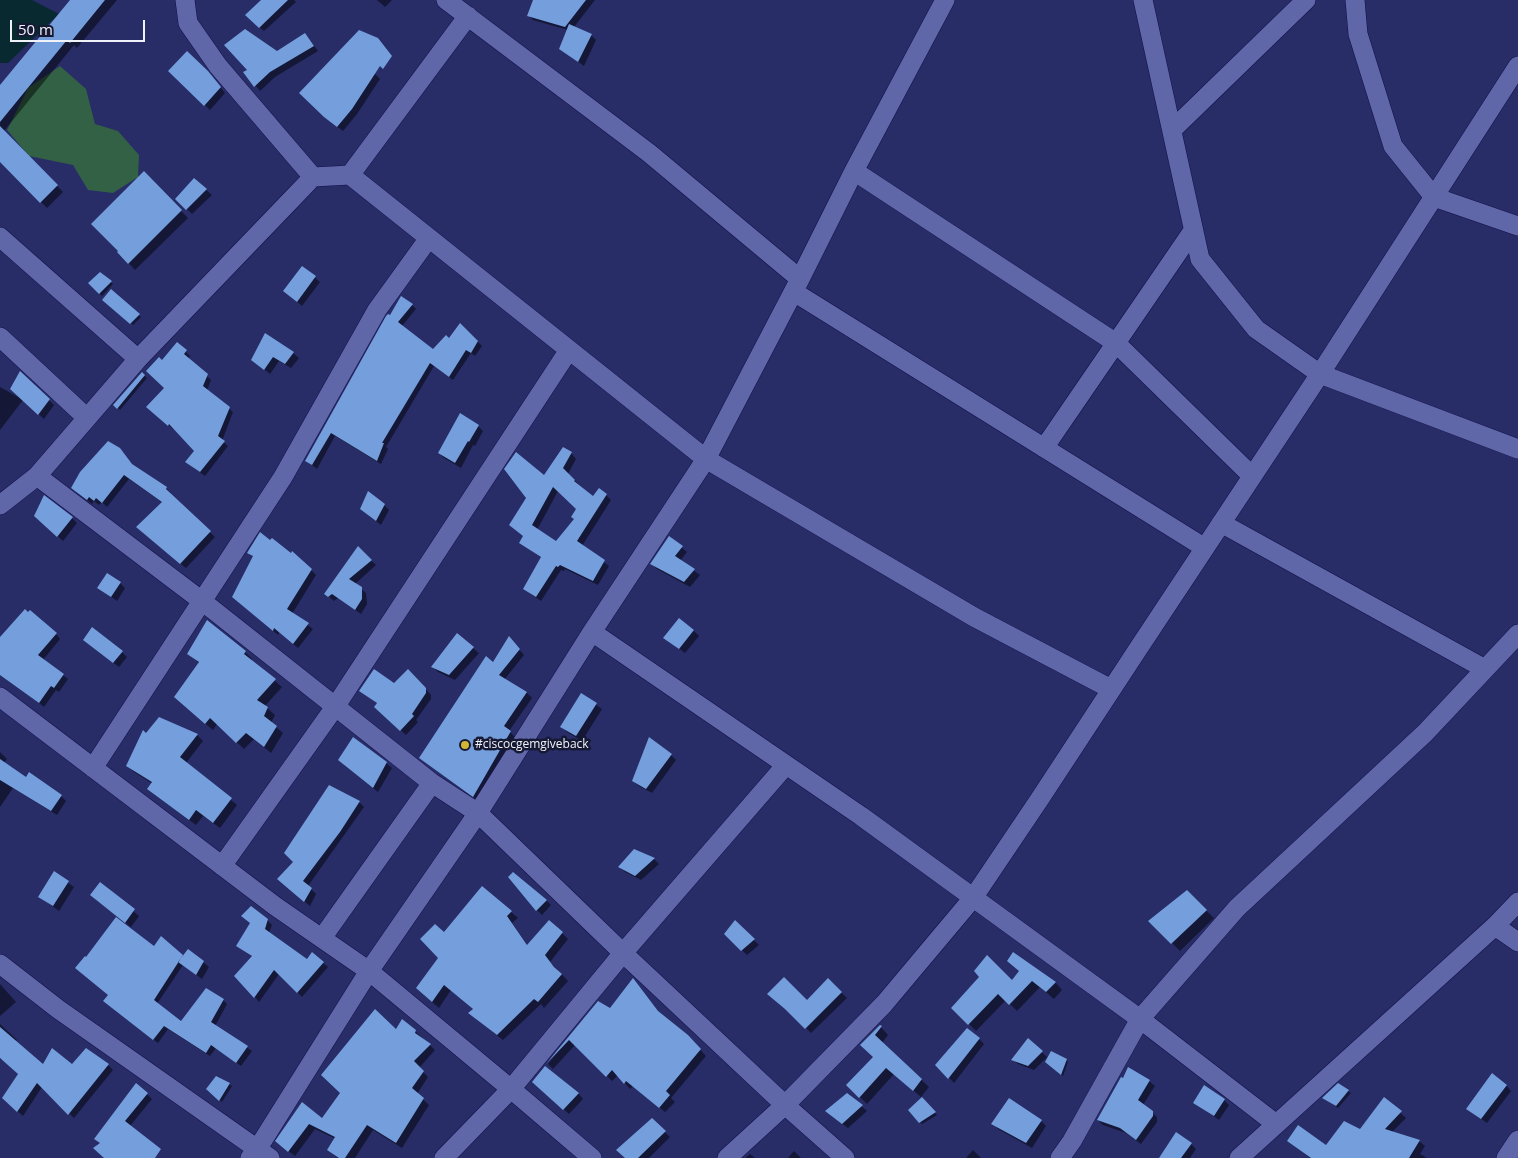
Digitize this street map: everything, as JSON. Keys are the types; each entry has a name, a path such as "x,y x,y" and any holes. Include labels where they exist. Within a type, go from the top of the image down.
{"street":[{"path":"186,0 188,23 218,66 313,177"},
{"path":"0,964 58,1009 259,1155 369,971 478,813 592,632 706,459 797,286 854,171 945,0"},
{"path":"1143,0 1172,130 1192,232 1200,260 1256,329 1320,374 1518,449"},
{"path":"1172,130 1306,0"},
{"path":"1355,0 1358,34 1393,146 1434,197 1518,226"},
{"path":"350,175 458,6 649,153 797,286 1044,448 1205,548"},
{"path":"727,1158 785,1105 884,1004 973,898 1320,374 1518,66"},
{"path":"854,171 1116,344 1252,476"},
{"path":"0,505 37,476 138,359 313,177 350,175 706,459 974,617 1111,689"},
{"path":"1044,448 1192,232"},
{"path":"0,237 138,359"},
{"path":"93,768 283,478 377,310 429,238"},
{"path":"0,337 87,418"},
{"path":"222,866 336,707 569,350"},
{"path":"37,476 202,601 432,783 478,813 623,953 844,1158"},
{"path":"1221,523 1485,669"},
{"path":"592,632 861,816 1140,1019 1276,1124"},
{"path":"1060,1158 1072,1141 1140,1019 1237,908 1425,733 1518,634"},
{"path":"1,699 275,906 369,971 511,1088 592,1158"},
{"path":"444,1158 511,1088 623,953 786,765"},
{"path":"322,938 432,783"},
{"path":"1239,1158 1495,926 1518,902"},
{"path":"1495,926 1518,942"},
{"path":"1506,1158 1518,1140"}],"green space":[{"path":"60,66 86,89 95,124 118,131 139,155 138,177 113,193 88,190 73,165 29,156 7,130 28,88"}],"water":[{"path":"0,0 32,0 59,14 8,63 0,63"}],"building":[{"path":"70,0 105,0 70,43 67,40 0,122 0,85"},
{"path":"261,0 288,0 259,28 245,15"},
{"path":"533,0 586,0 565,27 527,16"},
{"path":"569,24 592,34 578,62 559,49"},
{"path":"245,29 277,51 305,33 314,46 270,72 254,87 243,72 247,70 224,45"},
{"path":"359,30 378,38 392,56 383,69 380,66 352,109 337,127 299,93"},
{"path":"187,51 208,71 221,87 204,106 168,71"},
{"path":"0,126 58,185 40,203 0,162"},
{"path":"144,171 182,210 128,264 91,224"},
{"path":"194,178 207,189 186,210 175,199"},
{"path":"302,266 316,276 297,302 283,291"},
{"path":"100,272 112,281 99,294 88,283"},
{"path":"111,289 140,314 130,324 102,300"},
{"path":"401,296 413,304 398,322 433,349 446,335 449,338 460,323 478,341 471,353 466,350 449,377 430,363 382,443 384,443 377,461 331,433 312,465 305,461 386,316 390,315"},
{"path":"265,333 294,352 285,364 273,357 264,370 251,360"},
{"path":"177,342 187,350 184,354 208,374 203,386 230,407 218,436 225,441 200,472 185,462 194,451 169,424 168,426 146,407 164,388 146,371 159,357 162,360"},
{"path":"20,371 50,399 38,415 10,389"},
{"path":"142,372 145,375 117,409 113,405"},
{"path":"460,413 479,425 455,463 438,453"},
{"path":"108,441 120,448 132,464 167,487 166,489 211,531 180,564 136,527 162,502 124,475 102,503 96,498 94,501 89,497 87,500 71,488 80,472"},
{"path":"563,447 572,452 563,468 574,481 593,496 599,488 607,494 577,541 605,560 593,581 560,565 556,566 536,597 523,589 541,557 519,543 523,536 509,525 526,498 504,469 516,452 544,475","holes":["553,487 576,509 571,517 574,519 556,541 532,525"]},
{"path":"368,491 385,504 376,521 360,509"},
{"path":"44,495 73,517 57,537 34,516"},
{"path":"260,532 270,540 272,538 291,553 292,551 312,569 287,609 309,623 293,644 274,628 273,631 232,597 253,556 247,553"},
{"path":"669,536 683,546 675,556 695,569 684,582 650,564"},
{"path":"358,546 372,560 349,579 362,587 362,599 355,610 332,594 328,597 324,594"},
{"path":"107,573 121,582 111,597 97,588"},
{"path":"25,609 28,612 30,610 57,633 38,655 64,674 54,688 51,686 39,703 0,675 0,637"},
{"path":"679,618 694,630 679,649 663,638"},
{"path":"207,620 246,651 244,654 276,679 257,700 268,707 264,716 277,726 264,747 246,733 236,743 210,718 205,724 174,697 199,662 187,654"},
{"path":"92,627 123,651 113,663 83,640"},
{"path":"457,633 474,647 449,675 431,667"},
{"name":"#ciscocgemgiveback","path":"509,636 520,649 499,675 527,692 504,726 511,731 473,797 419,758 486,656 493,662"},
{"path":"374,669 394,683 408,669 426,688 426,693 412,714 414,716 400,731 374,707 377,703 359,691"},
{"path":"581,693 597,703 576,736 560,727"},
{"path":"159,717 198,734 180,757 232,798 213,823 196,810 189,820 147,789 152,782 126,766 143,730 146,733"},
{"path":"353,737 387,762 373,788 338,760"},
{"path":"649,737 672,754 646,789 632,781"},
{"path":"0,759 26,777 29,772 62,795 51,811 0,780"},
{"path":"329,785 360,801 340,832 303,881 312,888 304,902 277,879 293,862 284,853"},
{"path":"634,849 655,858 635,876 618,867"},
{"path":"54,871 69,881 53,906 38,897"},
{"path":"513,872 547,900 536,911 508,877"},
{"path":"100,882 135,909 125,923 90,895"},
{"path":"482,886 512,911 507,916 527,945 549,920 563,932 545,955 562,974 538,1002 534,999 497,1035 468,1013 473,1009 444,985 432,1002 416,988 438,958 420,939 435,924 444,932"},
{"path":"1187,890 1207,910 1171,944 1148,921"},
{"path":"251,906 268,919 265,929 307,959 312,952 324,962 297,993 274,970 254,998 234,976 252,956 236,946 250,923 241,916"},
{"path":"116,917 154,946 161,936 183,955 154,1000 181,1021 206,988 224,999 211,1022 248,1046 236,1063 211,1045 206,1053 164,1026 153,1040 103,1001 108,995 75,968 86,957"},
{"path":"735,920 755,939 741,951 724,934"},
{"path":"188,949 204,961 196,975 178,962"},
{"path":"1013,952 1056,982 1046,992 1032,981 1009,1005 998,994 968,1025 951,1008 979,977 974,971 987,955 1012,980 1019,971 1007,961"},
{"path":"784,977 807,1000 828,978 842,992 805,1029 767,994"},
{"path":"633,978 658,1011 688,1035 701,1049 666,1091 670,1095 659,1108 626,1081 624,1084 612,1070 606,1077 569,1040 546,1064 598,1001 610,1008"},
{"path":"375,1009 396,1029 402,1019 416,1030 415,1033 431,1044 414,1061 424,1071 412,1088 424,1098 396,1143 367,1125 345,1158 339,1158 327,1150 335,1137 309,1124 288,1152 275,1141 302,1102 322,1118 340,1093 321,1075"},
{"path":"880,1025 882,1026 875,1035 922,1079 913,1091 886,1068 859,1098 846,1085 873,1057 860,1045"},
{"path":"0,1027 43,1064 52,1048 72,1064 86,1048 109,1064 68,1115 37,1083 17,1112 2,1098 18,1074 0,1058"},
{"path":"967,1028 980,1038 948,1079 935,1065"},
{"path":"1028,1038 1043,1051 1028,1066 1011,1060"},
{"path":"1051,1051 1067,1059 1061,1075 1045,1062"},
{"path":"545,1066 579,1093 563,1110 532,1082"},
{"path":"1128,1067 1150,1080 1138,1100 1153,1111 1153,1116 1136,1140 1120,1128 1097,1120"},
{"path":"1492,1073 1507,1085 1481,1119 1466,1109"},
{"path":"216,1076 230,1083 219,1101 206,1089"},
{"path":"136,1083 148,1093 125,1121 161,1149 155,1158 104,1158 93,1148 100,1143 94,1139"},
{"path":"1338,1083 1349,1090 1336,1106 1322,1098"},
{"path":"1204,1085 1225,1099 1214,1116 1193,1103"},
{"path":"847,1093 863,1105 842,1124 825,1111"},
{"path":"922,1097 936,1112 919,1123 908,1110"},
{"path":"1384,1097 1402,1111 1385,1129 1420,1140 1409,1158 1311,1158 1287,1141 1298,1125 1326,1145 1344,1121 1360,1129"},
{"path":"1009,1098 1042,1120 1026,1143 991,1124"},
{"path":"652,1118 666,1131 638,1158 625,1158 616,1150"},
{"path":"1176,1132 1192,1143 1181,1158 1159,1158"}],"place":[{"name":"#ciscocgemgiveback","path":"465,745"}]}
